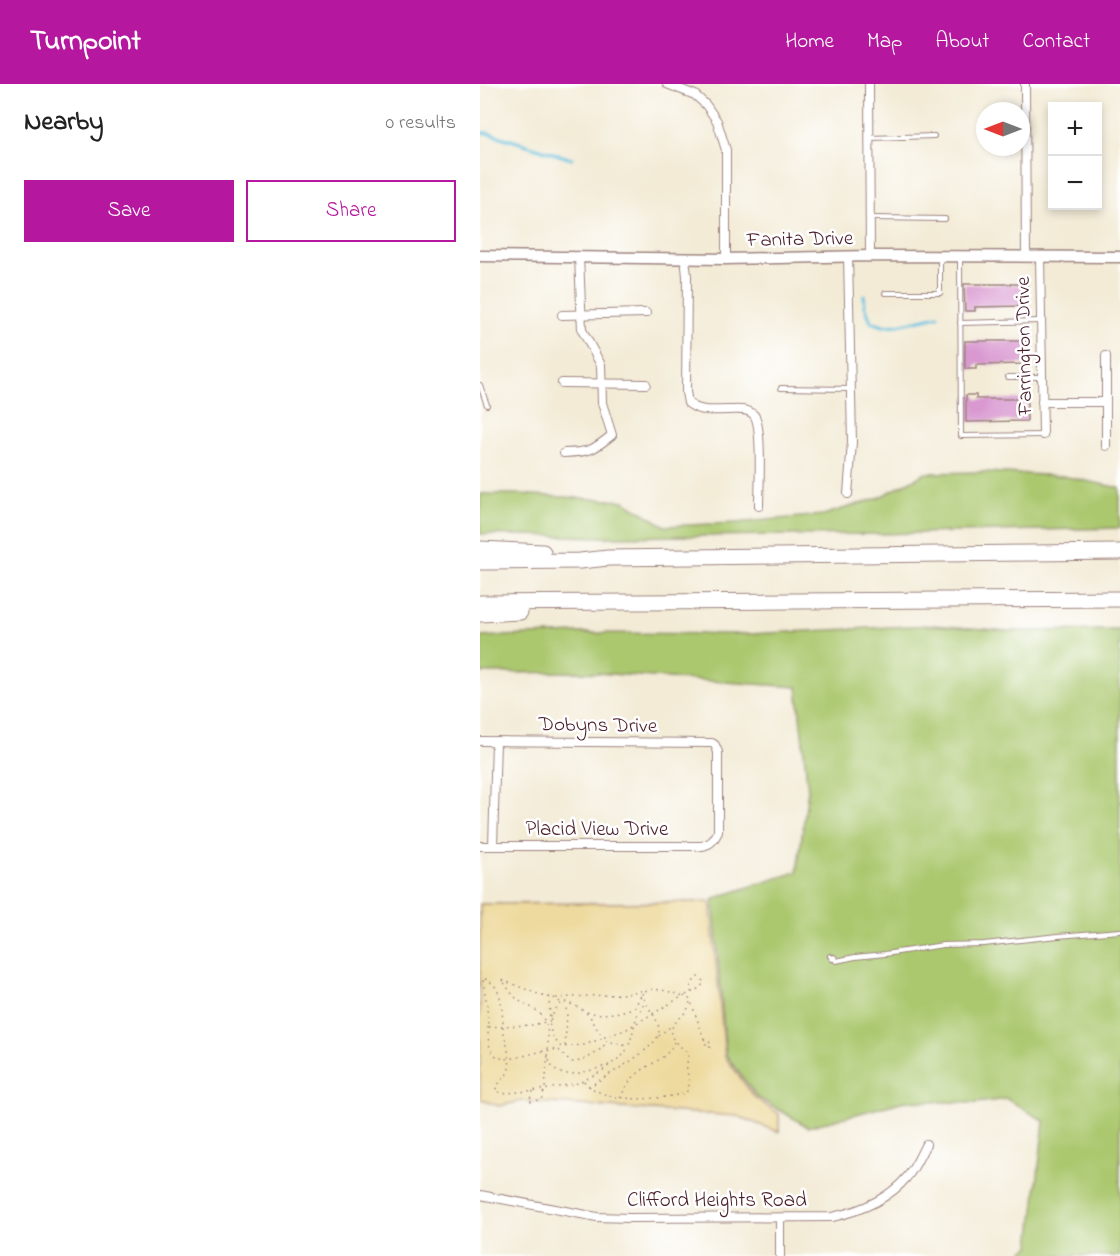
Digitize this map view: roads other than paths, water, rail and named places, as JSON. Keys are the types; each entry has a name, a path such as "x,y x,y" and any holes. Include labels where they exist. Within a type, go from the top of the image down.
{"highway":[{"path":"480,549 598,554 608,558"},
{"path":"480,562 580,561 608,558 1120,552"},
{"path":"480,603 1120,599"},
{"path":"480,615 669,602"}],"main road":[{"name":"Fanita Drive","path":"480,256 726,259 848,256 1120,257"}],"street":[{"path":"667,84 695,95 706,105 717,121 726,150 726,259"},
{"path":"869,84 870,256"},
{"name":"Farrington Drive","path":"1025,84 1026,257"},
{"path":"564,453 595,449 612,435 602,403 601,365 582,330 579,256"},
{"path":"848,256 852,442 848,494"},
{"name":"Farrington Drive","path":"1040,257 1043,435"},
{"path":"685,258 688,403 703,410 744,409 753,413 757,420 759,434 759,506"},
{"path":"561,315 646,313"},
{"path":"1106,356 1106,446"},
{"path":"562,383 646,384"},
{"path":"1042,402 1106,402"},
{"name":"Dobyns Drive","path":"480,741 712,743 718,752 718,832 713,841"},
{"path":"493,846 496,741"},
{"name":"Placid View Drive","path":"480,846 702,846 713,841"},
{"name":"Clifford Heights Road","path":"480,1195 597,1217 832,1217 854,1212 870,1205 904,1181 926,1144"},
{"path":"780,1218 780,1256"}],"lane":[{"path":"870,138 934,136"},
{"path":"870,218 945,219"},
{"path":"885,292 940,292 940,256"},
{"path":"960,256 961,436 1043,435"},
{"path":"960,323 1041,321"},
{"path":"1008,377 1042,376"},
{"path":"480,385 487,405"},
{"path":"781,388 851,389"},
{"path":"830,956 836,961 943,945 984,944 1120,931"}],"waterway":[{"path":"480,133 488,133 572,159"},
{"path":"864,295 871,322 884,326 938,316"}]}
